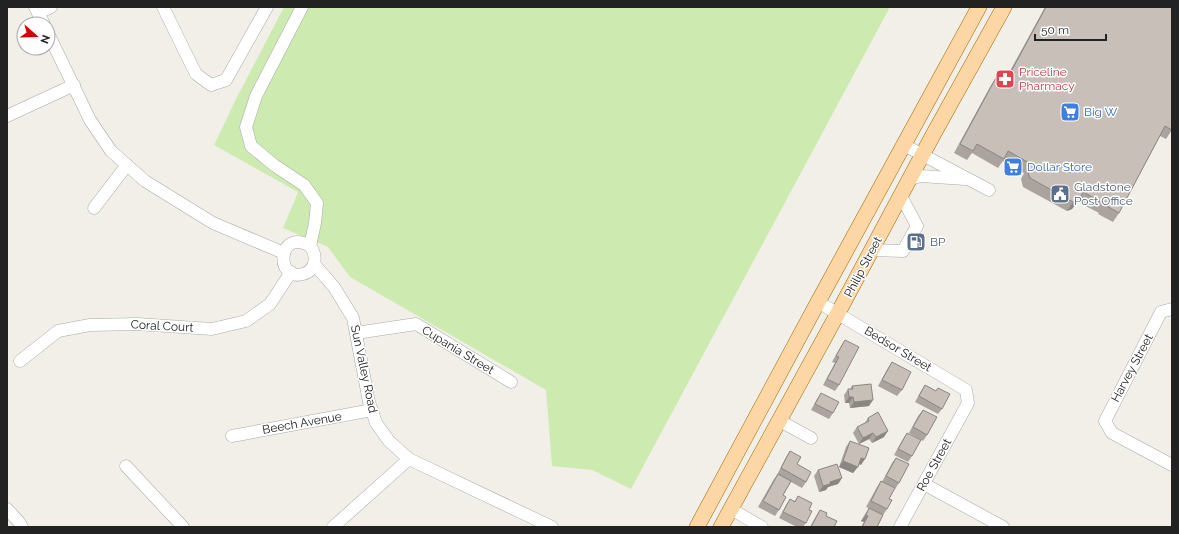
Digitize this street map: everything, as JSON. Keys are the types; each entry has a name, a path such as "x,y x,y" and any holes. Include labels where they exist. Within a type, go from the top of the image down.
{"main road":[{"name":"Philip Street","path":"697,527 979,7"},
{"name":"Philip Street","path":"721,527 1004,7"}],"street":[{"path":"39,15 51,7"},
{"path":"163,7 196,74 211,85 226,80 267,7"},
{"path":"302,7 256,96 246,127 251,146 304,185 317,203 310,246"},
{"path":"56,49 90,120 111,151 127,166 145,181 213,223 284,254"},
{"path":"7,116 74,85"},
{"path":"904,145 989,190"},
{"path":"94,208 127,166"},
{"path":"910,179 921,176 970,180"},
{"path":"872,250 903,251 914,232 917,226 901,196"},
{"path":"304,242 310,246 315,254 314,264 310,270 304,274 291,272 284,264 284,254 286,248 292,244 304,242"},
{"name":"Sun Valley Road","path":"314,264 334,287 354,318 372,410 376,423 389,441 408,459 552,527"},
{"name":"Coral Court","path":"20,360 58,331 90,325 137,324 212,329 246,321 270,304 291,272"},
{"name":"Bedsor Street","path":"818,302 966,390 968,403"},
{"name":"Harvey Street","path":"1172,309 1161,312 1105,421 1112,433 1172,465"},
{"name":"Cupania Street","path":"356,334 416,324 511,382"},
{"name":"Roe Street","path":"900,527 968,403"},
{"name":"Beech Avenue","path":"232,436 372,410"},
{"path":"780,421 811,438"},
{"path":"333,527 408,459"},
{"path":"126,466 183,527"},
{"path":"924,484 1003,527"},
{"path":"7,509 22,527"},
{"path":"731,509 762,527"}],"green space":[{"path":"284,7 890,7 631,489 592,470 552,466 546,390 350,277 328,247 283,228 298,192 214,145"}],"building":[{"path":"1046,7 1172,7 1172,130 1165,126 1119,213 1083,192 1079,200 1073,202 1030,178 1027,170 1031,164 1008,151 1004,159 977,144 973,151 960,144 997,76 1006,81"},
{"path":"845,340 859,347 839,385 827,379 839,357 836,356"},
{"path":"892,362 911,372 902,390 882,380"},
{"path":"871,384 873,400 854,402 853,397 849,397 848,389 853,389 852,386"},
{"path":"925,385 936,391 938,388 950,394 942,409 919,396"},
{"path":"821,393 839,402 833,413 815,404"},
{"path":"923,410 937,417 927,435 913,427"},
{"path":"878,412 888,431 876,437 873,433 863,438 857,427 869,421 868,418"},
{"path":"907,433 921,440 912,456 898,449"},
{"path":"850,441 869,448 865,459 861,458 858,467 843,461"},
{"path":"790,451 801,457 797,464 811,472 806,482 781,468"},
{"path":"896,458 909,464 899,483 886,476"},
{"path":"837,464 842,478 823,486 818,470"},
{"path":"778,474 791,481 783,495 786,497 779,510 763,501"},
{"path":"881,481 895,488 889,499 892,500 887,509 871,501"},
{"path":"798,496 812,503 809,510 812,511 806,523 783,512 790,499 795,502"},
{"path":"869,508 883,515 877,527 862,527 868,516 866,515"},
{"path":"820,510 827,513 826,516 837,521 834,527 811,527"}],"place":[{"name":"Priceline Pharmacy","path":"1005,79"},
{"name":"Big W","path":"1070,112"},
{"name":"Dollar Store","path":"1013,167"},
{"name":"Gladstone Post Office","path":"1060,194"},
{"name":"BP","path":"916,242"}]}
